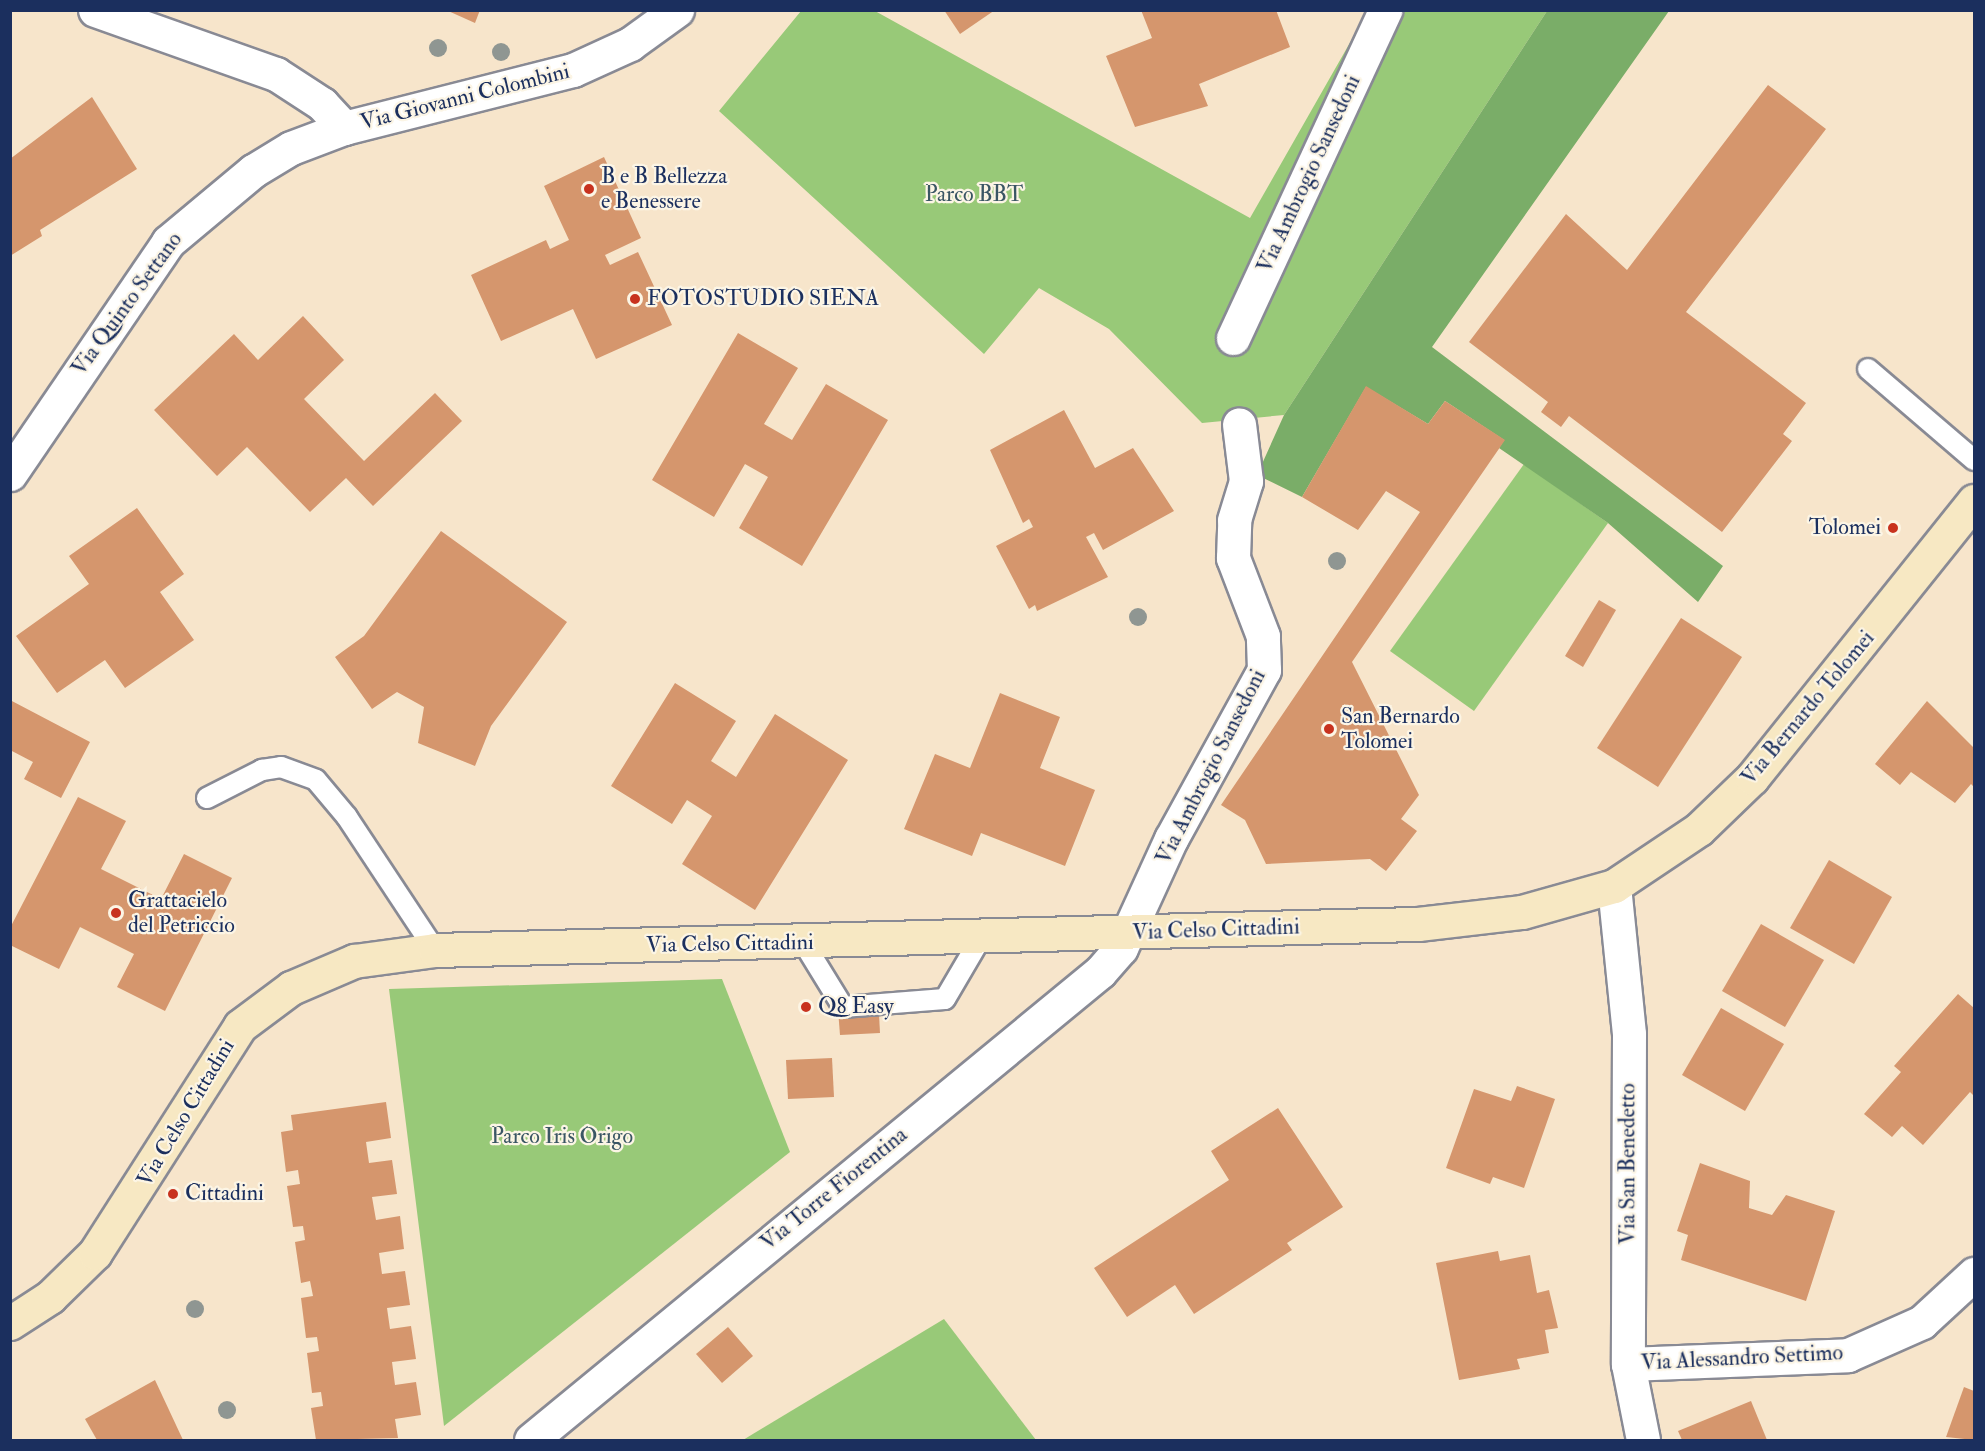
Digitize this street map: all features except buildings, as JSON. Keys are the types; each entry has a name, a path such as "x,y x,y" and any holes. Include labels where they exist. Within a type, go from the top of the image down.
{"street":[{"path":"95,10 276,74 322,104 344,128"},
{"name":"Via Giovanni Colombini","path":"344,128 573,70 630,45 677,10"},
{"name":"Via Ambrogio Sansedoni","path":"1233,338 1385,10"},
{"name":"Via Quinto Settano","path":"10,474 143,275 187,221 275,156 344,128"},
{"name":"Via Ambrogio Sansedoni","path":"1130,933 1171,839 1264,670 1265,644 1235,566 1233,535 1246,481 1239,424"},
{"name":"Via Bernardo Tolomei","path":"1614,886 1699,829 1752,778 1974,501"},
{"name":"Via Celso Cittadini","path":"10,1323 50,1297 95,1253 240,1026 315,975 354,961 435,950 1130,933 1451,922 1532,910 1614,886"},
{"name":"Via San Benedetto","path":"1614,886 1629,1034 1628,1364 1643,1440"},
{"name":"Via Torre Fiorentina","path":"536,1437 1100,972 1130,933"},
{"name":"Via Alessandro Settimo","path":"1628,1364 1848,1355 1922,1322 1974,1274"}],"lane":[{"path":"1868,369 1974,460"},
{"path":"207,798 262,770 282,767 316,780 347,816 435,950"},
{"path":"803,942 843,1007 945,999 982,936"}],"green space":[{"name":"Parco BBT","path":"801,11 875,11 1250,218 1368,11 1547,11 1284,415 1202,423 1109,329 1039,288 984,354 719,111"},
{"path":"1547,11 1669,11 1432,347 1723,566 1698,602 1608,523 1499,448 1504,440 1445,401 1428,424 1366,387 1302,497 1257,475 1284,415"},
{"path":"1524,464 1608,523 1474,711 1390,651"},
{"name":"Parco Iris Origo","path":"722,979 790,1152 444,1426 389,989"},
{"path":"944,1319 1036,1440 743,1440"}],"place":[{"name":"B e B Bellezza e Benessere","path":"589,189"},
{"name":"FOTOSTUDIO SIENA","path":"635,299"},
{"name":"Tolomei","path":"1893,528"},
{"name":"San Bernardo Tolomei","path":"1329,729"},
{"name":"Grattacielo del Petriccio","path":"116,913"},
{"name":"Q8 Easy","path":"806,1007"},
{"name":"Cittadini","path":"173,1194"}]}
